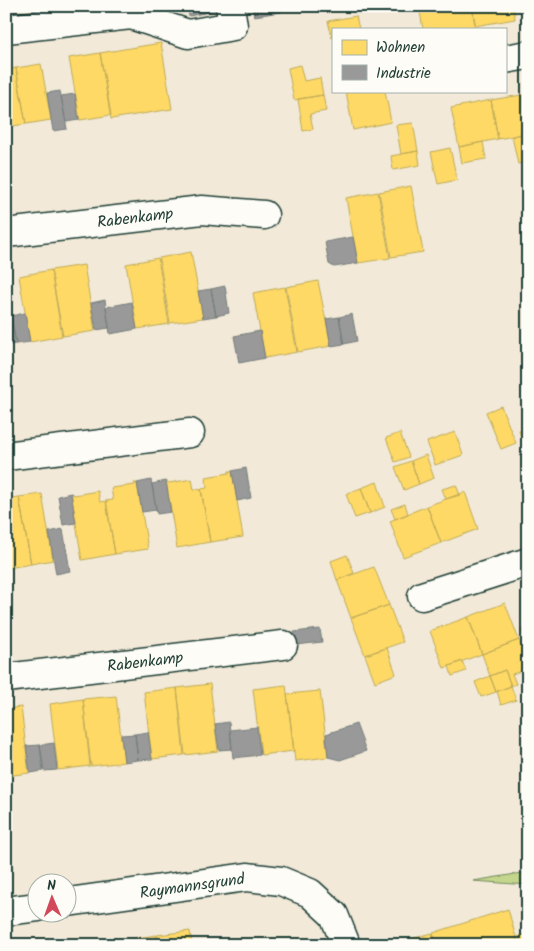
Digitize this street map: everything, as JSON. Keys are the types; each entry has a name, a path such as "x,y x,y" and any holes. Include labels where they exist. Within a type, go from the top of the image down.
{"street":[{"path":"6,29 130,16 188,34 233,26 230,6"},
{"path":"506,59 528,55"},
{"name":"Rabenkamp","path":"6,232 202,210 264,215"},
{"path":"6,456 190,434"},
{"path":"422,596 528,562"},
{"name":"Rabenkamp","path":"6,678 283,645"},
{"name":"Raymannsgrund","path":"78,901 247,876 281,881 310,893 334,915 346,945"},
{"path":"6,911 28,908"}],"green space":[{"path":"528,872 528,885 473,881"}],"building: Wohnen":[{"path":"419,6 472,6 476,27 423,28"},
{"path":"472,6 513,6 515,19 475,26"},
{"path":"356,16 359,28 332,28 332,38 328,21"},
{"path":"161,43 172,109 111,119 100,53"},
{"path":"100,53 111,115 80,120 69,58"},
{"path":"41,64 51,120 26,124 16,68"},
{"path":"300,65 304,81 320,78 323,95 294,100 288,68"},
{"path":"16,68 26,124 6,127 6,70"},
{"path":"346,92 385,92 391,122 353,130"},
{"path":"528,94 528,133 498,139 491,100"},
{"path":"323,95 326,111 310,114 313,129 303,131 298,99"},
{"path":"491,100 498,139 459,147 451,108"},
{"path":"413,123 418,151 401,154 396,125"},
{"path":"528,133 528,162 518,164 512,136"},
{"path":"483,142 486,159 462,163 459,147"},
{"path":"450,148 457,180 438,184 431,152"},
{"path":"418,151 420,165 393,170 391,156"},
{"path":"411,186 423,252 391,257 379,192"},
{"path":"378,192 390,258 358,263 346,198"},
{"path":"191,252 203,318 170,323 159,258"},
{"path":"158,258 169,324 137,329 126,264"},
{"path":"84,265 95,331 63,336 51,270"},
{"path":"51,270 62,336 30,342 19,276"},
{"path":"318,281 331,346 298,352 286,287"},
{"path":"285,287 297,352 265,358 253,293"},
{"path":"501,406 516,443 501,449 486,412"},
{"path":"528,427 528,453 527,454 519,431"},
{"path":"455,432 463,455 435,465 427,442"},
{"path":"400,433 409,457 395,462 386,438"},
{"path":"426,455 434,478 419,484 411,461"},
{"path":"411,461 419,484 404,490 395,467"},
{"path":"229,471 232,471 243,537 210,542 201,489 207,488 206,477 229,473"},
{"path":"192,479 194,490 201,489 210,542 177,548 166,481 169,483"},
{"path":"377,482 385,507 370,513 361,488"},
{"path":"134,483 137,483 148,549 115,554 106,501 113,500 111,488 135,485"},
{"path":"456,485 460,495 446,499 442,489"},
{"path":"361,488 370,513 355,518 346,494"},
{"path":"98,491 100,502 106,501 115,554 82,560 71,493 74,495"},
{"path":"465,492 478,529 441,543 427,506"},
{"path":"42,494 53,560 31,564 19,497"},
{"path":"19,497 31,564 8,568 6,499"},
{"path":"405,504 408,514 395,519 391,509"},
{"path":"427,506 441,543 403,557 390,521"},
{"path":"347,555 354,573 337,580 331,561"},
{"path":"374,567 389,605 351,618 337,580"},
{"path":"505,603 519,640 482,654 468,617"},
{"path":"389,605 403,642 365,655 351,618"},
{"path":"468,617 482,654 444,668 430,631"},
{"path":"528,627 528,648 521,630"},
{"path":"519,640 528,663 528,669 512,674 516,684 511,686 505,670 490,676 482,654"},
{"path":"387,648 396,674 375,682 365,655"},
{"path":"462,661 466,671 452,676 449,666"},
{"path":"505,670 511,686 496,692 490,676"},
{"path":"490,676 496,692 481,697 475,682"},
{"path":"210,684 218,751 185,755 177,688"},
{"path":"286,685 294,751 261,755 253,689"},
{"path":"511,686 516,700 501,705 497,691"},
{"path":"177,688 184,755 152,759 144,692"},
{"path":"320,691 328,757 295,761 287,694"},
{"path":"116,696 124,762 91,766 83,699"},
{"path":"83,699 90,766 58,770 50,704"},
{"path":"21,707 29,773 6,776 6,709"},
{"path":"508,909 518,945 437,945 433,933"},
{"path":"190,931 192,945 158,945 157,935"},
{"path":"432,933 436,945 395,944"},
{"path":"528,933 528,945 519,945 516,937"},
{"path":"156,935 158,945 125,945 124,940"}],"building: Industrie":[{"path":"187,6 214,6 215,11 189,16"},
{"path":"252,6 280,6 281,12 254,16"},
{"path":"60,91 67,129 53,131 47,93"},
{"path":"75,94 79,120 66,122 61,96"},
{"path":"353,237 358,263 334,267 329,264 325,242"},
{"path":"225,286 229,313 216,316 211,289"},
{"path":"211,289 216,316 203,318 198,291"},
{"path":"105,300 109,328 96,330 91,303"},
{"path":"132,302 137,329 110,334 106,307"},
{"path":"25,313 30,342 16,344 11,316"},
{"path":"352,314 357,341 344,344 339,317"},
{"path":"6,316 11,316 16,344 6,345"},
{"path":"339,317 344,344 331,346 326,319"},
{"path":"260,331 265,358 239,363 234,336"},
{"path":"246,468 251,498 237,501 232,471"},
{"path":"151,480 156,510 142,512 137,483"},
{"path":"166,481 171,512 157,514 152,484"},
{"path":"71,493 76,523 63,525 58,496"},
{"path":"63,529 70,571 56,574 49,532"},
{"path":"320,629 322,642 296,645 294,632"},
{"path":"229,722 232,749 219,750 215,724"},
{"path":"356,724 366,751 340,760 328,757 326,734"},
{"path":"257,727 260,755 233,758 230,730"},
{"path":"148,732 152,759 138,760 135,734"},
{"path":"135,734 138,760 124,762 121,735"},
{"path":"54,743 57,770 44,771 40,745"},
{"path":"40,745 43,771 30,773 26,746"}]}
